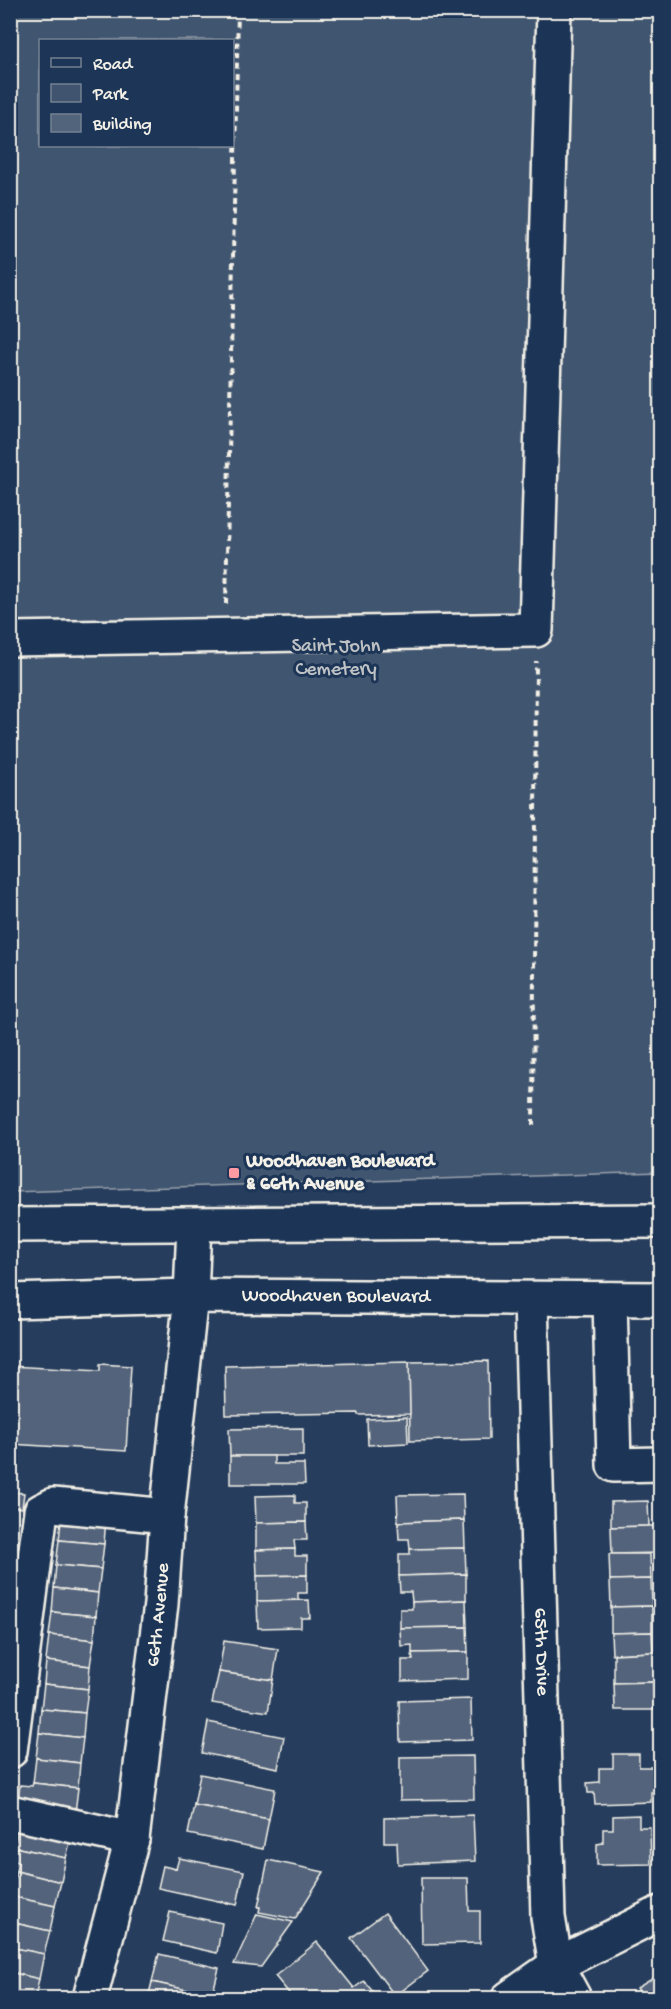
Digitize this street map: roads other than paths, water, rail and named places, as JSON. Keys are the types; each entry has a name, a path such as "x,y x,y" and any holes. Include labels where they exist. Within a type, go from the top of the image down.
{"street":[{"path":"10,639 536,630 554,10"},
{"path":"10,1225 660,1221"},
{"name":"66th Avenue","path":"90,1998 132,1839 161,1604 167,1516 191,1296 194,1225"},
{"name":"Woodhaven Boulevard","path":"10,1300 191,1296 531,1300 660,1299"},
{"path":"610,1299 614,1465 660,1464"},
{"name":"65th Drive","path":"531,1300 548,1917 556,1965 574,1998"},
{"path":"10,1751 41,1511 53,1505 167,1516"},
{"path":"10,1812 132,1839"},
{"path":"509,1998 556,1965 660,1913"}],"place":[{"name":"Woodhaven Boulevard & 66th Avenue","path":"234,1173"}],"park label":[{"name":"Saint John Cemetery","path":"336,658"}]}
